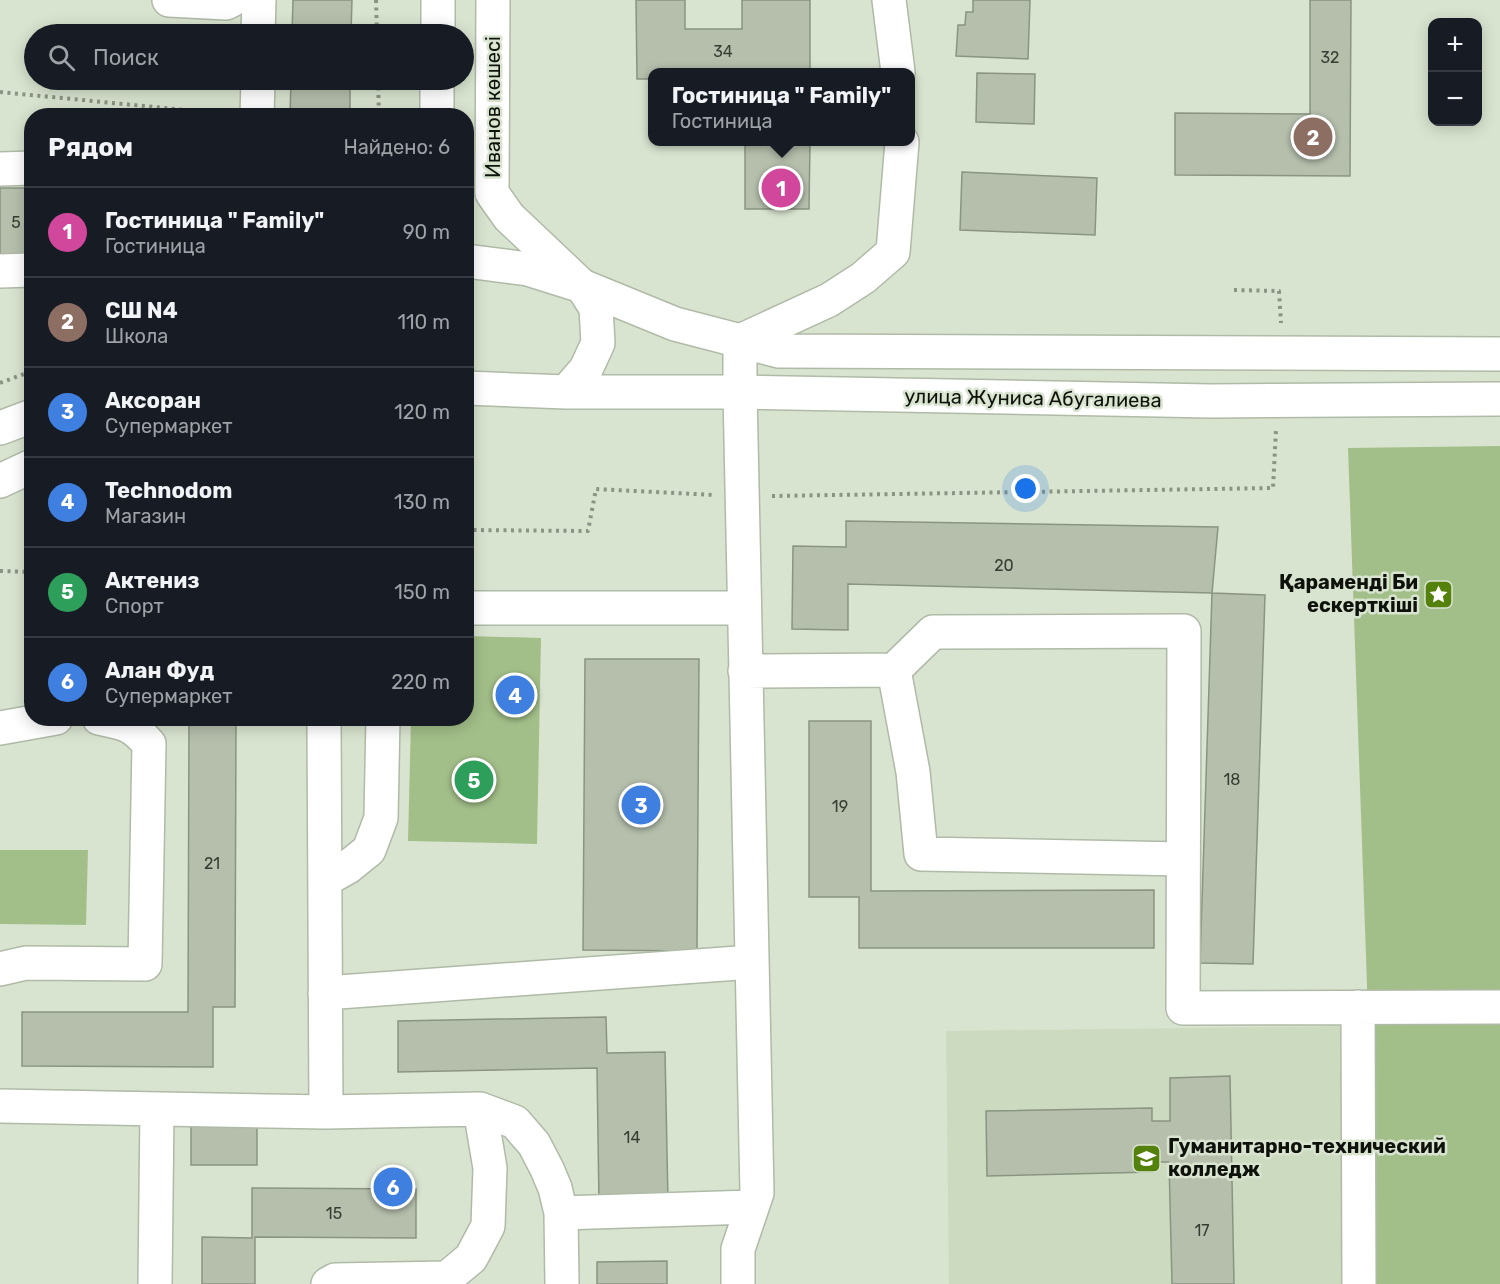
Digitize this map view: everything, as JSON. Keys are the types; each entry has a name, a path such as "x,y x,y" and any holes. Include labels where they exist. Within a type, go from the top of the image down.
{"main road":[{"path":"169,0 226,3 232,0"},
{"path":"258,24 259,0"},
{"path":"438,0 438,24"},
{"name":"Иванов көшесі","path":"493,0 492,193 509,217 582,286"},
{"path":"889,0 898,68"},
{"path":"246,108 254,90"},
{"path":"437,90 437,108"},
{"path":"740,341 829,300 863,278 893,252 902,146"},
{"path":"0,169 24,168"},
{"path":"474,262 528,269 582,286 675,324 778,351 1500,354"},
{"path":"0,271 24,270"},
{"path":"566,392 586,369 598,343 596,308 582,286"},
{"path":"738,1284 738,1249 757,1193 740,341"},
{"name":"улица Жуниса Абугалиева","path":"474,388 566,392 740,392 1211,401 1500,399"},
{"path":"0,428 24,419"},
{"path":"0,481 24,470"},
{"path":"474,608 744,608"},
{"path":"745,671 894,670 933,632 1184,631 1183,1008 1500,1007"},
{"path":"894,670 913,772 921,854 1183,859"},
{"path":"0,728 24,724"},
{"path":"0,969 26,963 145,964 149,744 137,731 128,726"},
{"path":"324,726 326,1112"},
{"path":"325,880 348,867 369,850 377,829 381,818 383,726"},
{"path":"325,993 752,962"},
{"path":"1358,1007 1359,1284"},
{"path":"0,1106 326,1112 480,1109 515,1122 534,1144 547,1168 561,1213 562,1284"},
{"path":"155,1284 157,1109"},
{"path":"328,1284 335,1280 447,1278 471,1258 488,1226 490,1168 480,1109"},
{"path":"561,1213 752,1208"}],"path":[{"path":"376,0 377,24"},
{"path":"378,90 379,108"},
{"path":"0,92 157,108"},
{"path":"1234,290 1279,291 1283,353"},
{"path":"0,383 24,374"},
{"path":"474,530 588,531 596,489 742,496 1273,488 1278,400"},
{"path":"0,571 24,572"}],"shaded area":[{"name":"Гуманитарно-технический колледж","path":"1346,1026 1349,1284 949,1284 946,1031"}],"green space":[{"path":"1500,446 1500,1284 1367,1284 1369,1171 1367,985 1348,448"},
{"path":"474,636 541,638 537,844 408,841 411,726 474,726"},
{"path":"0,850 88,850 86,925 0,924"}],"building":[{"path":"293,0 352,0 351,24 292,24"},
{"path":"636,0 685,0 685,29 742,29 742,0 810,0 810,68 648,68 648,79 637,79"},
{"path":"973,0 1030,0 1028,59 956,56 958,25 965,25 966,12 973,12"},
{"path":"1310,0 1351,0 1350,176 1175,175 1175,113 1310,114"},
{"path":"977,73 1035,74 1034,124 976,122"},
{"path":"291,90 350,90 350,108 290,108"},
{"path":"745,146 810,146 809,209 745,209"},
{"path":"962,172 1097,178 1095,235 960,230"},
{"path":"0,188 24,188 24,255 0,255"},
{"path":"846,521 1218,527 1212,593 848,584 848,630 792,629 793,546 846,547"},
{"path":"1212,593 1265,595 1253,964 1200,963"},
{"path":"585,659 699,659 697,951 583,950"},
{"path":"809,721 871,721 871,891 1154,890 1154,948 859,948 859,897 809,897"},
{"path":"189,726 236,726 235,1007 213,1007 213,1067 22,1066 22,1012 188,1012"},
{"path":"606,1017 607,1053 665,1052 668,1201 599,1203 597,1068 398,1072 398,1021"},
{"path":"1230,1076 1234,1284 1172,1284 1169,1162 1153,1162 1153,1172 987,1176 986,1111 1152,1108 1152,1121 1170,1121 1170,1078"},
{"path":"191,1126 257,1127 257,1165 191,1165"},
{"path":"252,1188 416,1189 416,1238 255,1237 255,1284 202,1284 202,1237 252,1238"},
{"path":"667,1261 667,1284 597,1284 597,1262"}],"place":[{"name":"СШ N4","path":"1313,137"},
{"name":"Гостиница \" Family\"","path":"781,188"},
{"name":"Қараменді Би ескерткіші","path":"1439,594"},
{"name":"Technodom","path":"515,695"},
{"name":"Актениз","path":"474,780"},
{"name":"Аксоран","path":"641,805"},
{"name":"Гуманитарно-технический колледж","path":"1147,1158"},
{"name":"Алан Фуд","path":"393,1187"}]}
